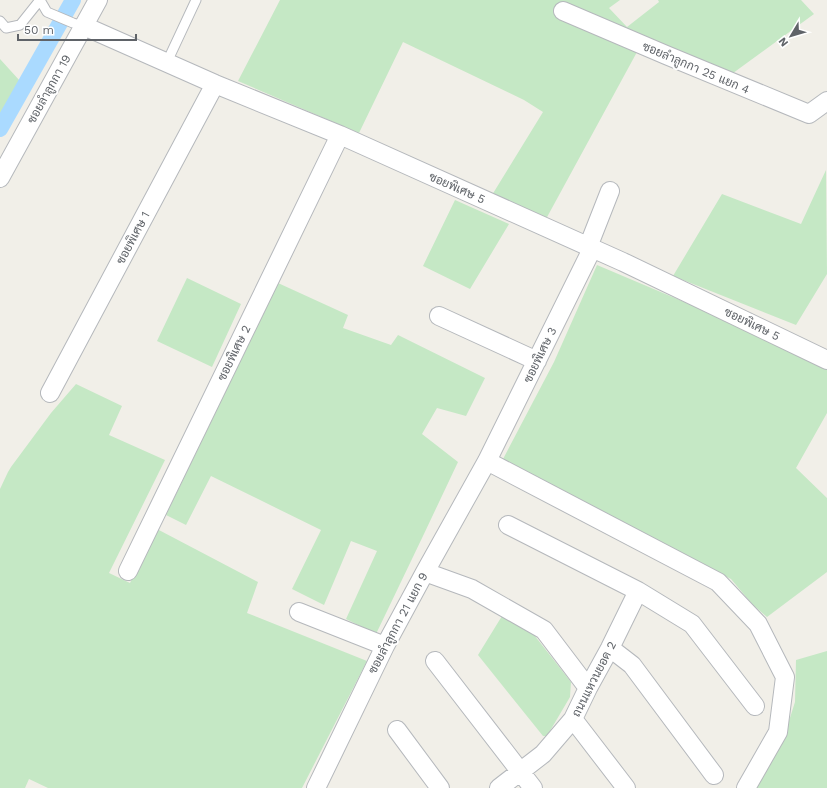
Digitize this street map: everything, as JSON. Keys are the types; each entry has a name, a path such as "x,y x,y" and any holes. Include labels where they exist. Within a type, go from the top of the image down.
{"street":[{"name":"ซอยลำลูกกา 19","path":"0,178 78,25 98,0"},
{"name":"ซอยลำลูกกา 25 แยก 4","path":"563,11 808,114 827,101"},
{"name":"ซอยพิเศษ 5","path":"78,25 340,136 623,262 827,360"},
{"name":"ซอยพิเศษ 1","path":"50,393 215,84"},
{"name":"ซอยพิเศษ 2","path":"128,571 340,136"},
{"name":"ซอยพิเศษ 3","path":"487,462 537,361 590,248 610,191"},
{"path":"439,316 537,361"},
{"path":"487,462 718,582 758,624 785,677 778,732 746,788"},
{"name":"ซอยลำลูกกา 21 แยก 9","path":"316,788 385,646 487,462"},
{"path":"508,525 638,591 692,624 755,706"},
{"path":"425,572 472,589 544,630 588,688"},
{"name":"ถนนแหวนยอด 2","path":"499,788 543,754 573,719 638,591"},
{"path":"299,612 385,646"},
{"path":"610,648 632,665 714,775"},
{"path":"435,661 533,788"},
{"path":"573,719 626,788"},
{"path":"397,730 440,788"}],"lane":[{"path":"0,21 6,28 20,25 40,0 47,12 78,25"},
{"path":"167,62 196,0"}],"green space":[{"path":"280,0 620,0 609,8 627,27 659,2 658,0 801,0 814,14 718,84 637,52 546,219 492,195 543,112 524,100 403,42 359,133 238,81"},
{"path":"0,59 20,81 0,116"},
{"path":"826,170 827,274 796,325 673,276 722,194 801,224"},
{"path":"455,200 509,224 470,289 423,266"},
{"path":"597,265 786,345 827,365 827,413 796,468 827,498 827,572 767,617 752,604 731,579 502,461 554,362"},
{"path":"187,278 241,304 212,367 157,341"},
{"path":"278,283 348,315 343,328 391,345 398,335 485,378 466,416 437,408 422,434 458,462 376,634 346,619 377,551 351,541 324,605 292,589 321,530 211,476 186,525 166,515"},
{"path":"76,384 122,406 109,435 165,460 109,573 130,583 157,529 258,582 247,613 367,661 302,788 48,788 29,779 25,788 0,788 0,489 11,467 51,413"},
{"path":"502,616 531,631 571,682 570,697 547,736 543,736 478,655"},
{"path":"827,651 827,788 755,788 781,746 795,702 796,660"}],"waterway":[{"path":"0,129 73,0"}]}
